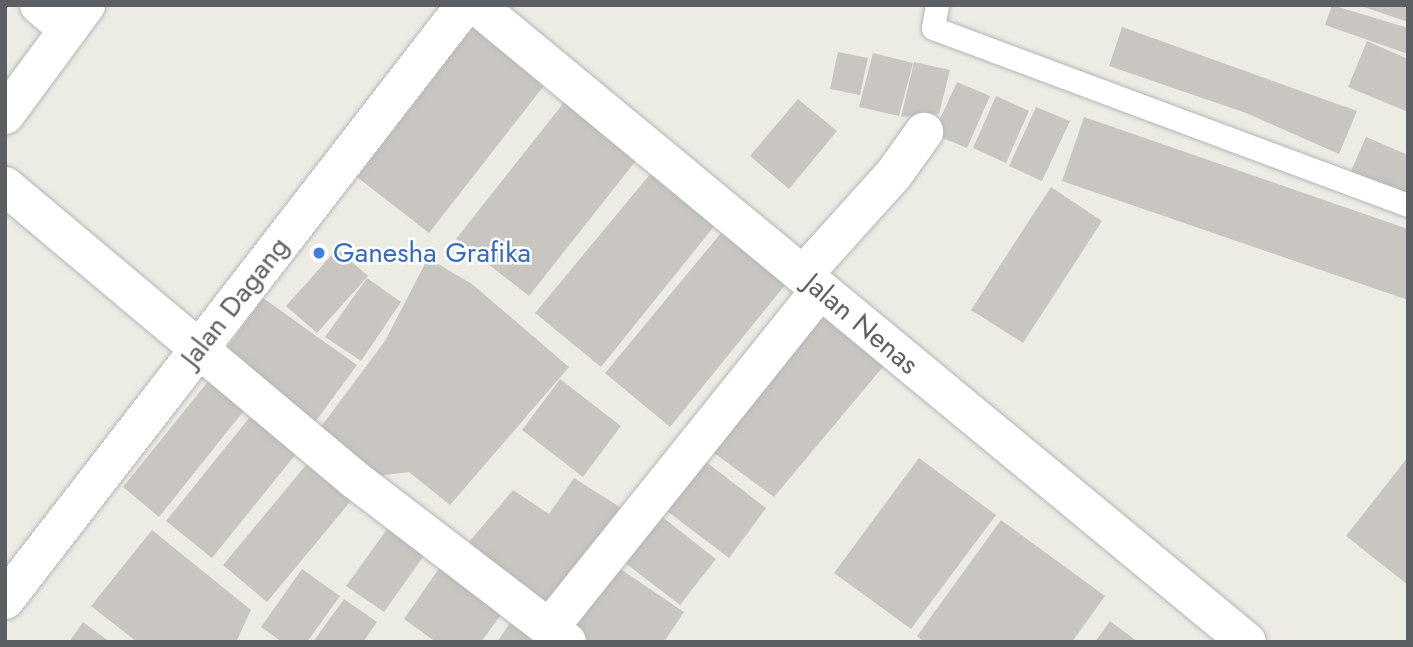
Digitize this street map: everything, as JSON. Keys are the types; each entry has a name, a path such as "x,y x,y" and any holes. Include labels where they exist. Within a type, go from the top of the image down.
{"street":[{"name":"Jalan Dagang","path":"5,600 465,5"},
{"name":"Jalan Nenas","path":"476,5 1247,642"},
{"path":"5,115 64,13"},
{"path":"5,186 354,479 558,634 811,283 924,132"}],"lane":[{"path":"937,5 933,28 1408,205"}],"building":[{"path":"1332,5 1408,28 1408,54 1325,25"},
{"path":"1408,5 1408,22 1361,6"},
{"path":"477,22 550,78 429,233 357,177"},
{"path":"1122,27 1357,111 1339,154 1246,113 1109,66"},
{"path":"1367,41 1408,59 1408,112 1348,87"},
{"path":"838,52 868,58 860,95 830,89"},
{"path":"873,53 913,63 899,116 859,107"},
{"path":"914,62 950,70 939,114 901,117"},
{"path":"957,82 990,96 967,148 933,134"},
{"path":"569,96 642,153 529,296 456,239"},
{"path":"996,96 1029,111 1006,163 973,148"},
{"path":"798,99 837,131 789,189 750,156"},
{"path":"1036,107 1070,121 1042,181 1009,166"},
{"path":"1084,117 1408,229 1408,300 1062,181"},
{"path":"1366,137 1408,155 1408,203 1348,178"},
{"path":"656,167 720,219 601,367 535,313"},
{"path":"1051,187 1102,221 1023,343 971,310"},
{"path":"726,227 790,279 670,427 605,373"},
{"path":"337,249 368,276 317,333 286,306"},
{"path":"428,258 472,284 569,367 450,505 409,472 371,477 317,432 385,341"},
{"path":"367,278 401,302 361,361 325,337"},
{"path":"263,298 357,365 313,425 219,359"},
{"path":"820,301 887,362 774,497 706,447"},
{"path":"214,374 250,403 159,517 123,487"},
{"path":"560,379 621,426 583,477 522,430"},
{"path":"258,407 304,444 212,558 166,521"},
{"path":"1408,457 1408,585 1346,536"},
{"path":"701,458 766,508 729,558 663,508"},
{"path":"919,458 996,515 911,629 834,573"},
{"path":"311,459 355,496 267,602 223,565"},
{"path":"574,478 626,511 543,606 469,542 513,490 549,514"},
{"path":"656,512 716,559 680,605 620,559"},
{"path":"1001,520 1105,596 1072,642 924,642 917,636"},
{"path":"393,521 430,547 384,612 346,586"},
{"path":"152,530 251,610 236,642 137,642 91,606"},
{"path":"610,562 684,612 664,642 578,642 562,631"},
{"path":"440,567 503,612 481,642 436,642 404,619"},
{"path":"302,569 340,596 307,642 282,642 261,627"},
{"path":"344,599 377,622 363,642 313,642"},
{"path":"1110,621 1138,642 1095,642"},
{"path":"83,622 110,642 69,642"},
{"path":"510,623 536,642 497,642"}],"place":[{"name":"Ganesha Grafika","path":"319,253"}]}
